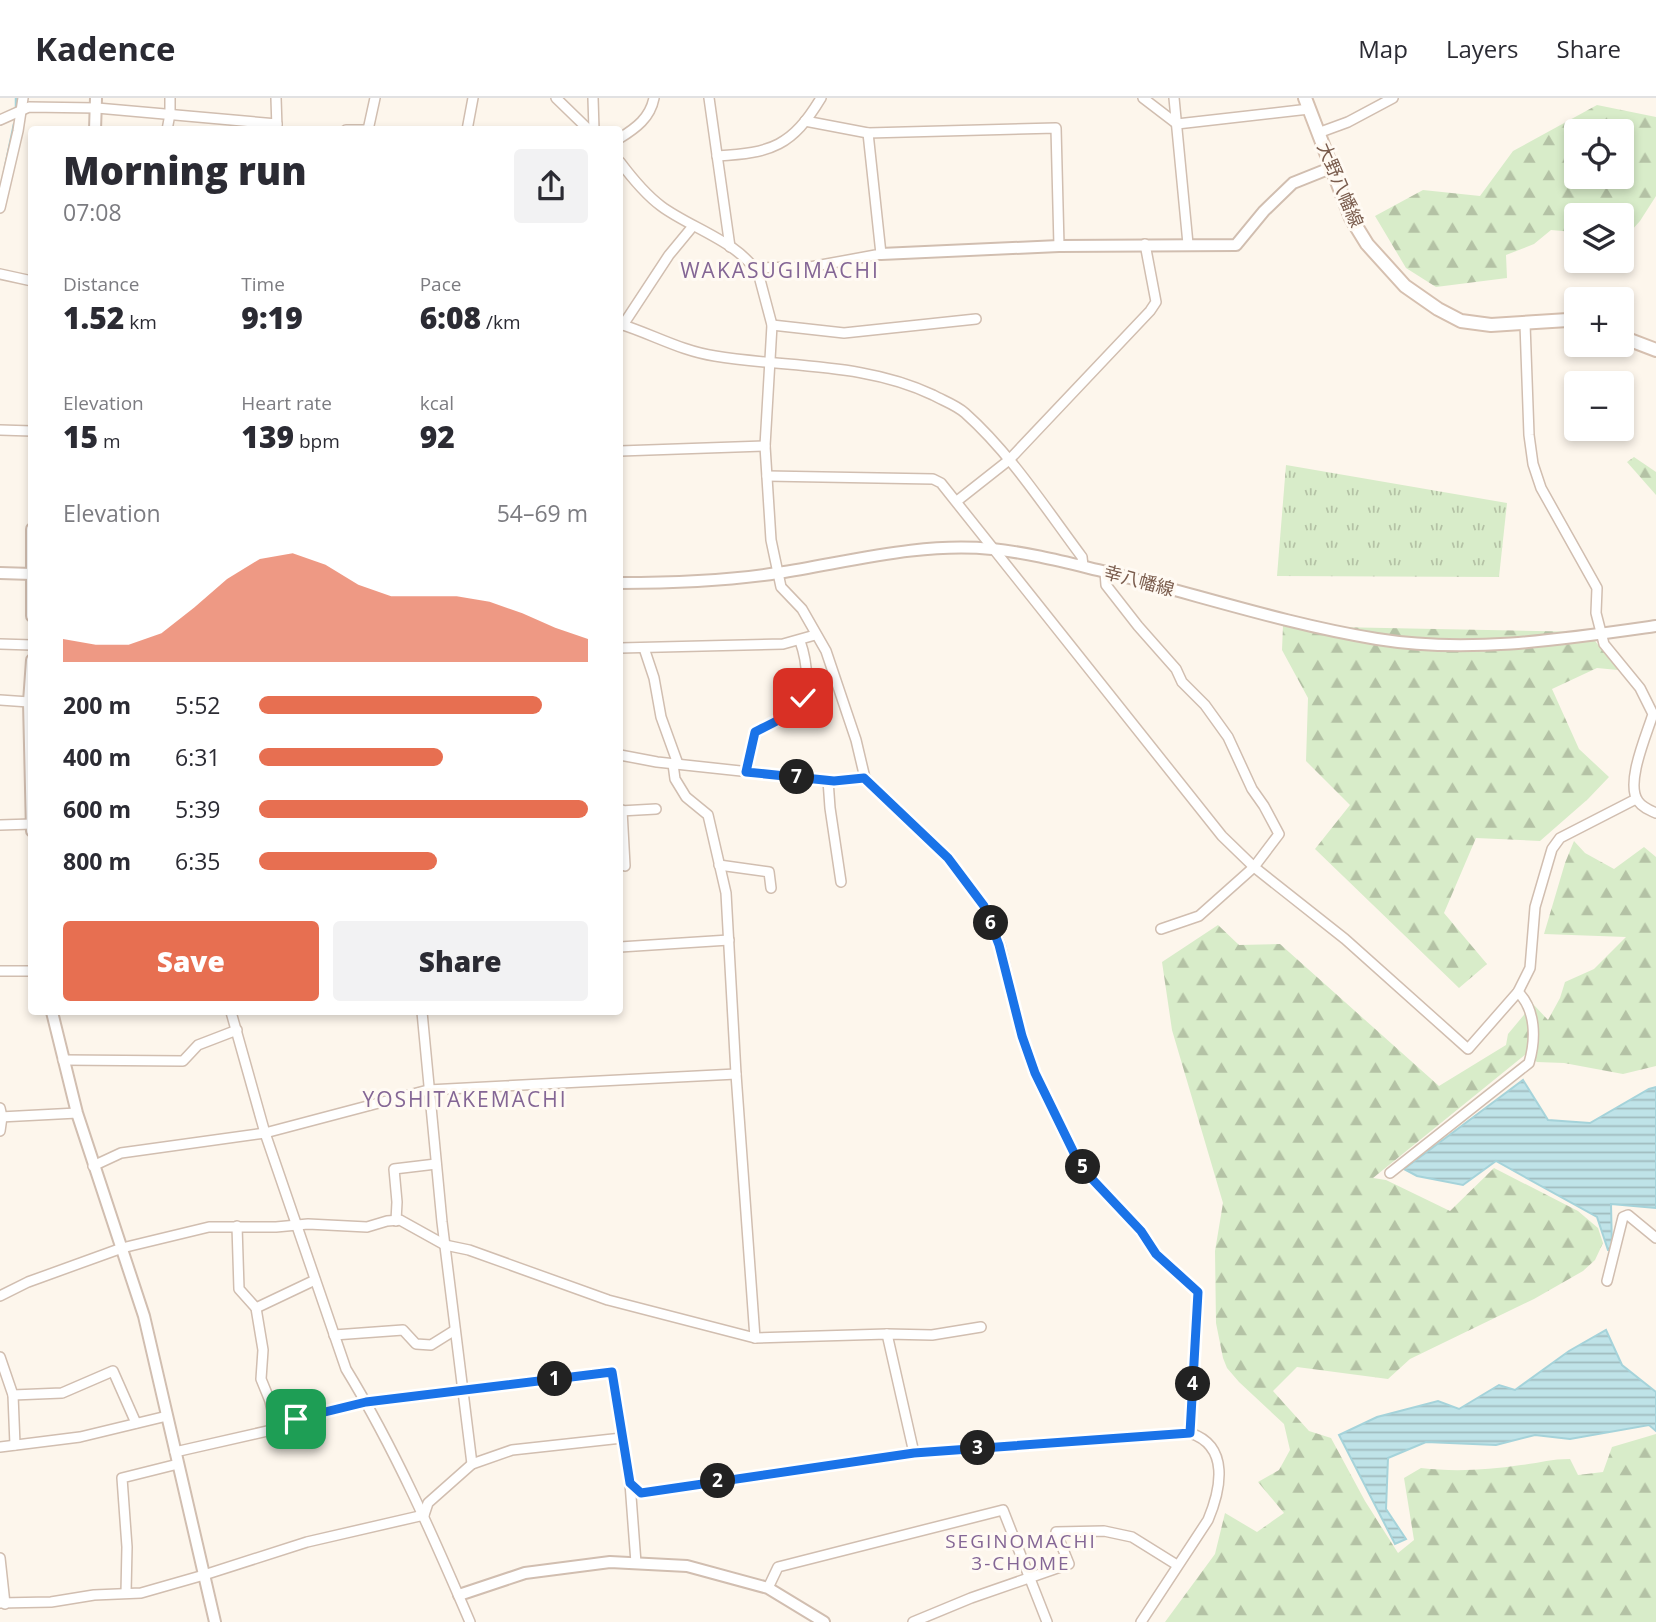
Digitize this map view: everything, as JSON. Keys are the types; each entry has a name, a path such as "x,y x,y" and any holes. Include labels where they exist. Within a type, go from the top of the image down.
{"main road":[{"name":"大野八幡線","path":"1307,104 1351,218 1367,244 1405,286 1461,321 1525,324 1564,320"},
{"path":"1634,342 1656,350"}],"street":[{"path":"0,208 23,98"},
{"path":"168,126 170,98"},
{"path":"276,98 277,126"},
{"path":"369,126 375,98"},
{"path":"468,126 473,98"},
{"path":"556,98 588,126"},
{"path":"592,126 593,98"},
{"path":"623,136 648,116 654,98"},
{"path":"709,98 730,247"},
{"path":"717,156 760,152 778,146 797,132 821,98"},
{"path":"1143,98 1177,124 1307,104"},
{"path":"1174,98 1188,244"},
{"path":"1318,133 1393,98"},
{"path":"95,126 97,103"},
{"path":"0,120 29,107 97,103 269,126"},
{"path":"805,121 868,133 1056,128 1059,246"},
{"path":"868,133 881,254"},
{"path":"755,268 810,267 881,254 1059,246 1236,245 1264,211 1293,183 1333,167"},
{"path":"624,173 660,206 730,247 755,268 764,287 772,325 765,446 766,476 776,573 781,587 788,598 802,609 826,651 856,740 864,778 948,858 984,906 999,945 1022,1036 1035,1073 1075,1155 1093,1180 1141,1231 1156,1254 1198,1292 1190,1433"},
{"path":"623,321 669,255 693,226"},
{"path":"957,501 1009,460 1150,312 1156,302 1145,244"},
{"path":"0,274 28,280"},
{"path":"772,325 844,332 976,318"},
{"path":"1525,324 1529,435 1533,464 1554,516 1597,588 1596,613 1604,644 1640,688 1653,714 1633,783 1636,799 1656,813"},
{"path":"623,325 690,352 739,360 844,369 922,390 964,413 1009,460 1082,557 1083,566"},
{"path":"0,430 28,431"},
{"path":"623,452 765,446"},
{"path":"766,476 933,480 941,483 1222,836 1254,867 1345,939 1468,1049 1518,992 1530,968 1535,907 1552,849 1560,838 1636,799"},
{"name":"幸八幡線","path":"623,583 689,581 776,573 915,550 968,547 1083,566 1294,622 1379,639 1434,644 1492,644 1656,626"},
{"path":"1105,572 1106,585 1228,737 1252,789 1279,834 1254,867 1199,916 1161,929"},
{"path":"0,573 28,574"},
{"path":"623,648 746,646 800,641 816,635"},
{"path":"746,772 755,732 784,718 796,709 803,698 806,685 804,652 800,641"},
{"path":"0,644 28,645"},
{"path":"644,648 675,764 675,779 686,797 708,816 726,893 755,1338"},
{"path":"0,701 28,702"},
{"path":"623,755 675,764 828,780 864,778"},
{"path":"828,780 841,882"},
{"path":"623,811 656,809"},
{"path":"0,825 28,824"},
{"path":"623,838 625,866"},
{"path":"719,865 769,872 771,888"},
{"path":"623,947 729,940"},
{"path":"0,971 28,971"},
{"path":"1390,1173 1529,1062 1533,1049 1531,1012 1518,992"},
{"path":"53,1015 93,1166 144,1316 215,1622"},
{"path":"232,1015 265,1133 346,1369 366,1402 424,1516 470,1622"},
{"path":"422,1015 436,1164 472,1464"},
{"path":"63,1060 183,1061 198,1045 237,1030"},
{"path":"93,1166 121,1153 265,1133 428,1090 736,1074"},
{"path":"0,1130 1,1114 77,1113"},
{"path":"396,1220 394,1169 436,1164"},
{"path":"1607,1281 1623,1217 1628,1215 1633,1218 1656,1238"},
{"path":"0,1296 28,1282 122,1248 209,1227 276,1227 295,1224 367,1227 400,1220 445,1245 469,1250 608,1300 755,1338 932,1335 981,1327"},
{"path":"237,1227 239,1289 256,1308 263,1350 261,1380 270,1401 276,1429"},
{"path":"256,1308 315,1280"},
{"path":"334,1335 403,1329 416,1344 430,1345 456,1331"},
{"path":"887,1334 914,1453"},
{"path":"0,1357 13,1395 15,1445"},
{"path":"13,1395 62,1393 113,1371 136,1423"},
{"path":"175,1452 276,1429 296,1419 366,1402 612,1372 630,1483 636,1563"},
{"path":"0,1447 80,1437 167,1416"},
{"path":"630,1483 641,1493 914,1453 1190,1433 1208,1441 1213,1447 1218,1463 1219,1485 1216,1501 1208,1520 1141,1622"},
{"path":"424,1516 428,1503 472,1464 512,1450 622,1438"},
{"path":"127,1594 122,1478 178,1464"},
{"path":"768,1588 778,1567 1003,1510 1047,1622"},
{"path":"0,1558 2,1604 51,1602 94,1595 141,1593 307,1542 424,1516"},
{"path":"913,1622 971,1598 1069,1564 1056,1532 1104,1531 1132,1537 1177,1565"},
{"path":"459,1595 525,1573 610,1562 687,1566 768,1588 824,1622"}],"green space":[{"path":"1597,105 1656,117 1656,196 1634,228 1634,203 1564,203 1564,231 1551,230 1534,244 1506,255 1507,278 1436,287 1406,268 1375,216 1423,190 1480,196 1513,151 1564,123 1564,189 1634,189 1634,119 1571,119"},
{"path":"1634,457 1656,472 1656,495 1627,462"},
{"path":"1286,465 1507,503 1499,577 1277,576"},
{"path":"1283,626 1588,632 1618,670 1597,668 1552,689 1579,749 1609,777 1540,841 1476,838 1444,913 1487,964 1459,988 1315,849 1350,805 1306,761 1308,698 1282,650"},
{"path":"1574,841 1585,853 1614,869 1644,847 1656,857 1656,1066 1623,1074 1564,1063 1537,1062 1526,1054 1373,1178 1386,1180 1450,1211 1494,1168 1578,1211 1598,1228 1603,1243 1595,1260 1583,1271 1534,1299 1410,1359 1388,1379 1297,1367 1273,1391 1309,1431 1331,1438 1365,1501 1398,1553 1414,1540 1404,1478 1421,1468 1483,1469 1570,1459 1578,1475 1603,1472 1612,1447 1656,1434 1656,1622 1165,1622 1215,1554 1225,1513 1257,1532 1284,1513 1258,1482 1279,1470 1290,1450 1284,1424 1239,1382 1227,1368 1223,1358 1216,1323 1215,1251 1223,1203 1172,1030 1162,962 1218,925 1239,945 1280,944 1439,1086 1506,1045 1508,1034 1533,1004 1548,1020 1565,982 1594,969 1626,937 1544,934"}],"water":[{"path":"1523,1080 1548,1120 1590,1123 1656,1087 1656,1208 1611,1204 1612,1250 1608,1250 1597,1217 1496,1161 1463,1185 1417,1176 1404,1169"},
{"path":"1606,1330 1622,1365 1656,1392 1656,1431 1649,1425 1570,1439 1535,1435 1496,1445 1426,1442 1388,1458 1386,1509 1406,1539 1395,1544 1339,1435 1377,1417 1438,1401 1459,1409 1499,1385 1515,1390 1569,1351"}],"waterway":[{"path":"16,98 16,107"},
{"path":"4,172 14,124"}],"district":[{"name":"WAKASUGIMACHI","path":"780,271"},
{"name":"YOSHITAKEMACHI","path":"465,1100"},
{"name":"SEGINOMACHI 3-CHOME","path":"1021,1552"}],"route":[{"path":"296,1419 366,1402 612,1372 630,1483 641,1493 914,1453 1190,1433 1198,1292 1156,1254 1141,1231 1093,1180 1075,1155 1035,1073 1022,1036 999,945 984,906 973,888 948,858 864,778 834,781 746,772 755,732 784,718 796,709 803,698"}]}
